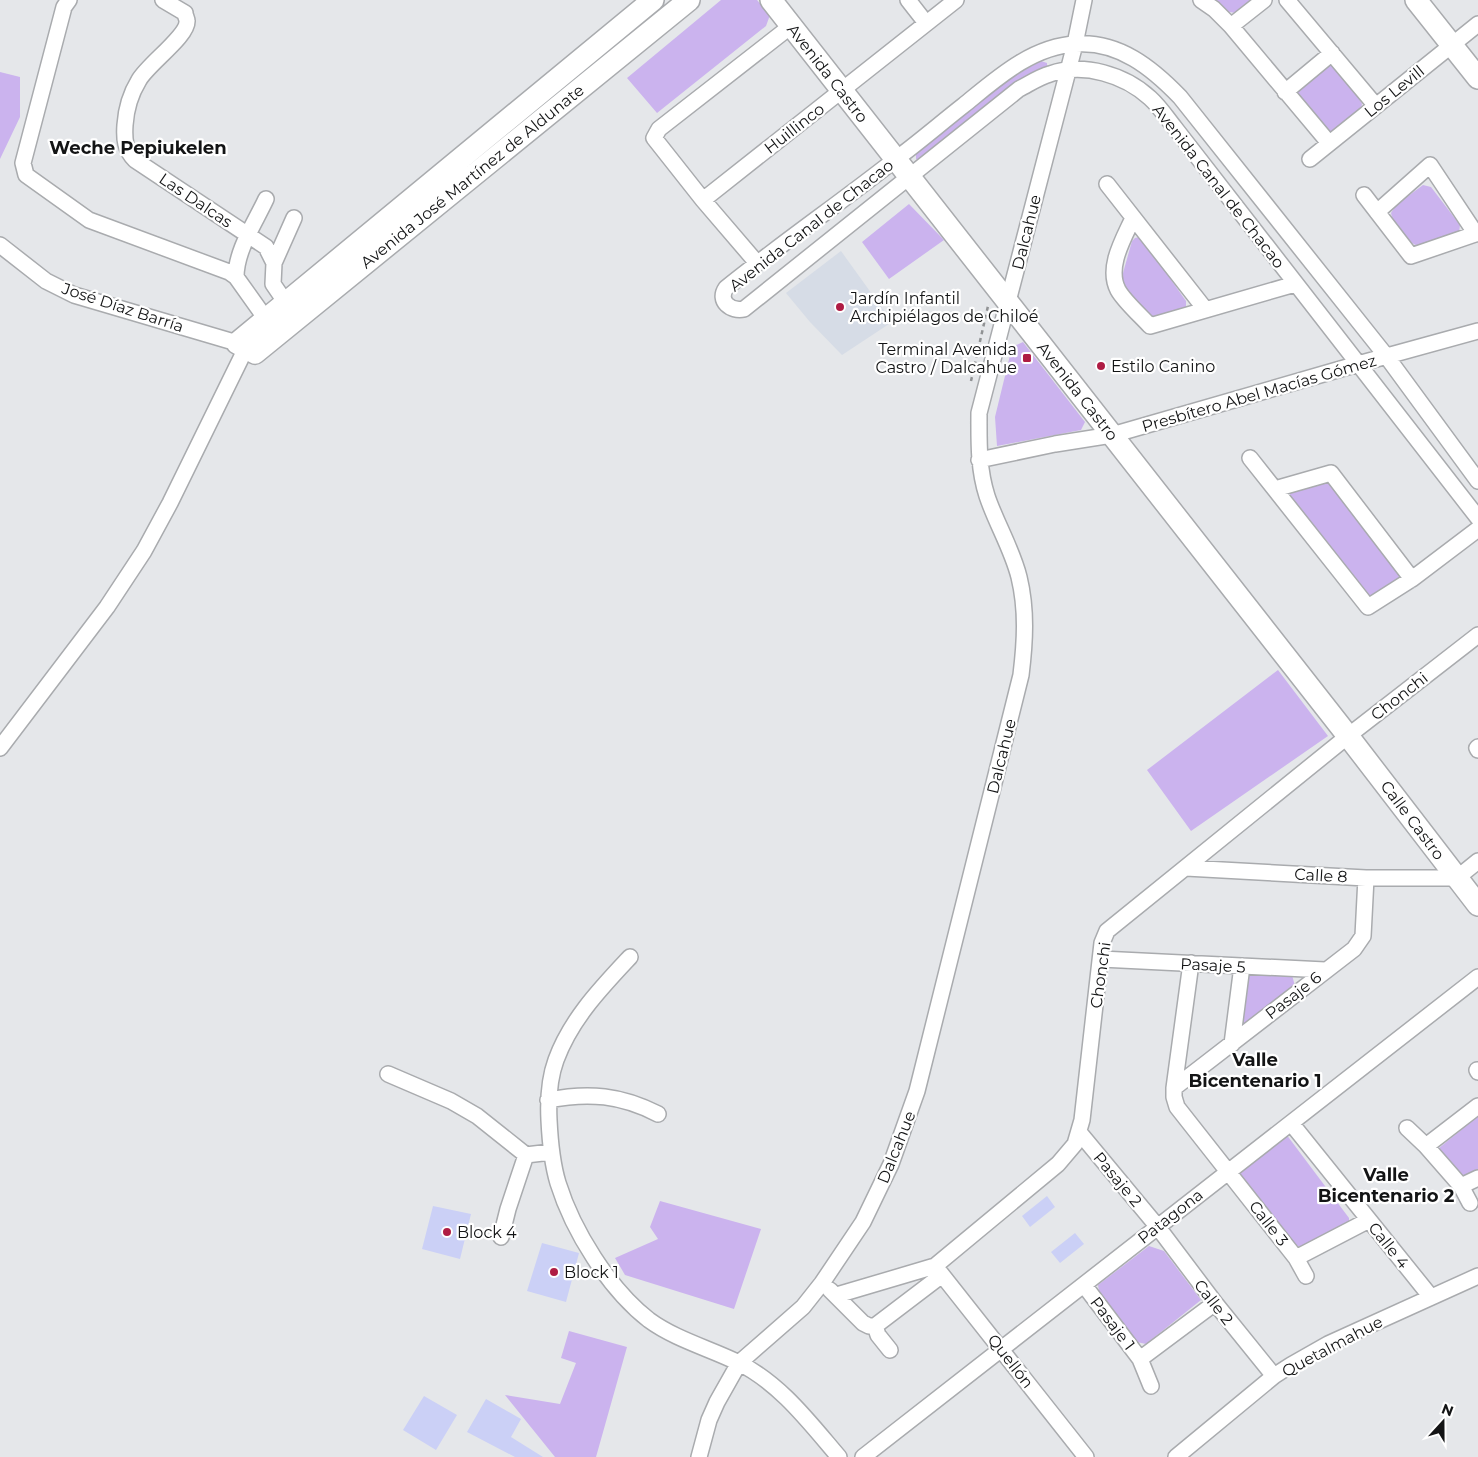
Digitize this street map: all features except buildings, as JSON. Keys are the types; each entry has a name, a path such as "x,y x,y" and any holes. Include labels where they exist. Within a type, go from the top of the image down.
{"street":[{"path":"69,0 64,8 22,163 26,175 89,220 233,274 266,319"},
{"name":"Las Dalcas","path":"163,0 185,13 187,21 181,35 150,64 136,86 126,120 125,142 128,153 248,236"},
{"name":"Avenida José Martínez de Aldunate","path":"246,348 266,319 653,0"},
{"name":"Avenida José Martínez de Aldunate","path":"246,348 689,0"},
{"name":"Avenida Castro","path":"771,0 1348,736"},
{"path":"908,0 926,23"},
{"name":"Huillinco","path":"703,200 956,0"},
{"name":"Dalcahue","path":"699,1457 709,1420 739,1363 803,1307 822,1283 833,1255 863,1222 891,1164 917,1091 1021,675 1025,643 1025,612 1019,576 987,496 979,460 979,413 1075,44 1084,0"},
{"path":"1201,0 1214,9 1231,26 1329,144"},
{"path":"1231,26 1264,0"},
{"path":"1287,0 1376,106"},
{"path":"1416,0 1478,78"},
{"name":"Los Levill","path":"1310,158 1478,24"},
{"path":"757,263 656,141 655,134 791,26"},
{"name":"Avenida Canal de Chacao","path":"1478,480 1387,357 1180,98 1163,80 1132,57 1093,44 1075,44 1049,50 1029,58 1006,71 902,168 744,309 731,308 723,299 723,293 726,288 757,263 902,168 1019,90 1050,73 1067,69 1089,69 1112,75 1136,86 1151,99 1175,128 1478,518"},
{"path":"1285,92 1332,53"},
{"path":"1364,195 1377,212 1411,256 1477,234 1430,165 1377,212"},
{"path":"1107,184 1205,309"},
{"path":"233,274 248,236 266,199"},
{"path":"286,303 273,284 274,263 294,218"},
{"path":"1133,218 1118,253 1114,272 1118,290 1150,326 1295,284"},
{"path":"248,236 266,247 274,263"},
{"name":"José Díaz Barría","path":"0,245 46,281 74,295 246,348"},
{"name":"Presbítero Abel Macías Gómez","path":"979,460 1055,444 1112,435 1478,331"},
{"path":"0,748 107,607 144,551 170,504 246,348"},
{"path":"1250,458 1368,607 1412,579 1478,529"},
{"path":"1275,489 1331,473 1412,579"},
{"name":"Chonchi","path":"837,1295 938,1271 1051,1172 1075,1144 1079,1132 1102,943 1107,931 1348,736 1478,635"},
{"name":"Calle Castro","path":"1348,736 1478,905"},
{"path":"1457,878 1478,861"},
{"name":"Calle 8","path":"1186,868 1366,878 1457,878"},
{"name":"Pasaje 6","path":"1174,1088 1354,949 1363,936 1366,878"},
{"path":"630,957 586,1006 568,1034 555,1061 548,1100 551,1152 558,1183 570,1215 588,1248 619,1291 649,1320 667,1331 739,1363 761,1377 782,1393 839,1457"},
{"name":"Pasaje 5","path":"1101,959 1325,970"},
{"path":"1174,1088 1191,963"},
{"path":"1232,1044 1242,966"},
{"name":"Patagona","path":"863,1457 1478,977"},
{"path":"388,1074 451,1100 477,1116 526,1154 551,1152"},
{"name":"Calle 3","path":"1174,1088 1175,1102 1178,1107 1296,1258 1368,1220"},
{"path":"548,1100 569,1096 598,1096 627,1101 658,1114"},
{"path":"1426,1146 1478,1106"},
{"name":"Calle 4","path":"1291,1123 1430,1297"},
{"path":"1407,1128 1426,1146 1461,1186 1470,1203"},
{"name":"Pasaje 2","path":"1079,1132 1157,1226"},
{"path":"501,1237 526,1154"},
{"path":"1461,1186 1478,1178"},
{"name":"Calle 2","path":"1157,1226 1214,1303 1274,1376"},
{"path":"1296,1258 1306,1276"},
{"path":"822,1283 837,1295 863,1323 875,1326 938,1271"},
{"name":"Quellón","path":"938,1271 1086,1457"},
{"name":"Quetalmahue","path":"1176,1457 1274,1376 1328,1344 1478,1276"},
{"name":"Pasaje 1","path":"1084,1285 1140,1358 1214,1303"},
{"path":"875,1326 878,1335 890,1350"},
{"path":"1140,1358 1152,1386"}],"path":[{"path":"970,383 994,284"}],"shaded area":[{"path":"721,0 757,0 770,15 766,26 657,113 627,78"},
{"path":"1212,0 1252,0 1235,13 1225,11"},
{"path":"1041,61 1047,63 1047,68 920,161 916,159 916,153 976,104 1024,70"},
{"path":"1327,66 1337,69 1362,104 1358,112 1348,122 1328,134 1296,93 1296,90"},
{"path":"0,72 20,77 20,117 0,159"},
{"path":"1423,185 1431,187 1460,225 1459,233 1419,246 1410,242 1402,233 1391,213 1396,205"},
{"path":"909,204 944,240 889,279 862,242"},
{"path":"1139,237 1186,301 1186,308 1159,317 1151,316 1128,290 1123,281 1123,273 1132,241"},
{"name":"Jardín Infantil Archipiélagos de Chiloé","path":"841,251 892,322 842,355 810,322 786,293"},
{"path":"1023,342 1085,422 1081,430 997,446 995,417 1012,347"},
{"path":"1328,481 1400,572 1402,578 1372,600 1290,497 1290,492"},
{"path":"1278,670 1328,736 1191,831 1147,770"},
{"path":"1253,972 1292,975 1295,986 1245,1025 1242,1024 1245,977"},
{"path":"1478,1116 1478,1172 1468,1177 1455,1171 1439,1148"},
{"path":"1286,1134 1349,1218 1349,1224 1301,1247 1290,1243 1235,1176"},
{"path":"660,1201 761,1229 734,1309 625,1275 615,1258 658,1239 650,1227"},
{"path":"1149,1246 1164,1251 1201,1300 1146,1344 1132,1341 1100,1297 1098,1285"},
{"path":"569,1331 627,1347 596,1457 555,1457 505,1395 560,1404 576,1363 561,1358"}],"place":[{"name":"Jardín Infantil Archipiélagos de Chiloé","path":"840,307"},
{"name":"Terminal Avenida Castro / Dalcahue","path":"1027,358"},
{"name":"Estilo Canino","path":"1101,366"},
{"name":"Block 4","path":"447,1232"},
{"name":"Block 1","path":"554,1272"}],"district":[{"name":"Weche Pepiukelen","path":"138,148"},
{"name":"Valle Bicentenario 1","path":"1255,1070"},
{"name":"Valle Bicentenario 2","path":"1386,1185"}]}
